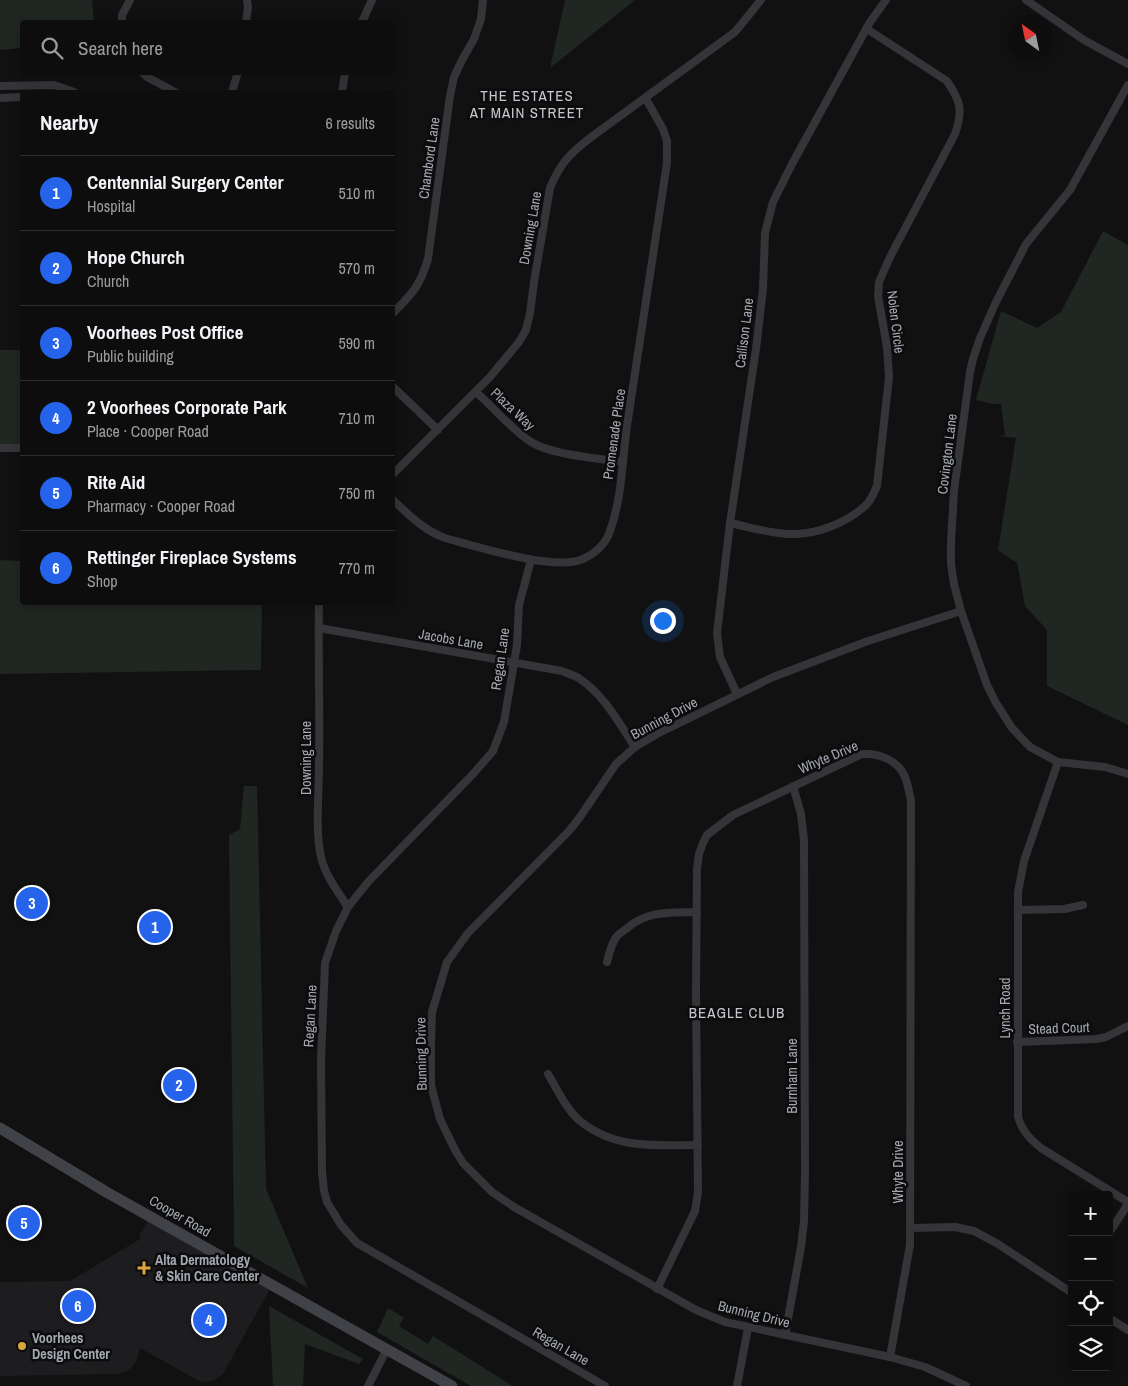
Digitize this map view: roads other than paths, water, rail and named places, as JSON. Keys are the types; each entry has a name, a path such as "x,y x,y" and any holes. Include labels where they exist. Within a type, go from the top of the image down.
{"street":[{"path":"122,20 122,15 130,0"},
{"path":"246,20 247,0"},
{"path":"363,20 372,0"},
{"name":"Chambord Lane","path":"395,311 413,293 423,276 428,259 454,77 474,39 481,19 483,0"},
{"name":"Downing Lane","path":"395,472 490,377 519,342 526,330 550,188 563,162 574,151 735,32 761,0"},
{"name":"Callison Lane","path":"737,694 720,657 717,633 730,523 756,349 765,232 773,202 792,164 867,29 886,0"},
{"path":"1026,0 1084,40 1128,64"},
{"name":"Nolen Circle","path":"730,523 779,533 806,533 820,530 844,521 866,506 877,486 889,377 887,347 878,296 878,282 955,134 960,119 960,111 956,94 947,81 867,29"},
{"path":"144,75 171,90"},
{"path":"233,90 237,75"},
{"path":"342,90 345,75"},
{"path":"0,86 54,85 68,90"},
{"name":"Covington Lane","path":"1128,85 1070,190 1026,244 980,338 970,372 954,491 951,542 951,564 961,611 987,685 1012,728 1030,746 1058,762 1104,767 1128,774"},
{"path":"0,98 20,97"},
{"name":"Promenade Place","path":"395,502 423,527 434,534 531,560 574,562 585,559 605,542 617,509 627,423 667,163 667,141 663,129 646,98"},
{"path":"395,389 438,430"},
{"name":"Plaza Way","path":"476,392 516,430 541,447 553,451 622,462"},
{"path":"0,448 20,448"},
{"name":"Regan Lane","path":"531,560 519,605 517,645 504,722 493,751 368,882 348,907 336,931 326,963 321,1070 322,1172 327,1202 341,1225 357,1243 605,1386"},
{"name":"Downing Lane","path":"319,605 318,821 320,855 327,873 348,907"},
{"name":"Bunning Drive","path":"961,611 868,641 773,677 657,734 635,747 616,764 569,830 468,933 447,962 432,1012 431,1086 440,1118 455,1150 472,1173 492,1192 514,1207 656,1289 696,1310 725,1322 925,1367 966,1386"},
{"name":"Jacobs Lane","path":"319,628 562,671 578,678 594,690 635,747"},
{"name":"Whyte Drive","path":"656,1289 695,1211 698,1192 697,869 703,842 707,835 733,815 862,754 877,755 894,763 902,772 906,778 911,800 911,1228 910,1245 890,1358"},
{"name":"Lynch Road","path":"1058,762 1024,862 1018,892 1018,1116 1023,1130 1041,1148 1128,1203"},
{"name":"Burnham Lane","path":"785,1335 801,1247 804,1221 805,1171 804,840 793,786"},
{"path":"1018,910 1064,909 1083,906"},
{"path":"607,962 611,946 617,936 634,922 660,913 697,912"},
{"name":"Stead Court","path":"1017,1042 1097,1039 1106,1037 1128,1026"},
{"path":"548,1074 573,1113 580,1121 600,1134 630,1144 698,1145"},
{"name":"Cooper Road","path":"0,1128 108,1193 452,1386"},
{"path":"1113,1226 1128,1203"},
{"path":"911,1228 955,1227 974,1231 998,1244 1068,1290"},
{"path":"1113,1321 1128,1330"},
{"path":"737,1386 748,1328"},
{"path":"368,1386 387,1349"}],"place":[{"name":"Voorhees Post Office","path":"32,903"},
{"name":"Centennial Surgery Center","path":"155,927"},
{"name":"Hope Church","path":"179,1085"},
{"name":"Rite Aid","path":"24,1223"},
{"name":"Alta Dermatology & Skin Care Center","path":"144,1268"},
{"name":"Rettinger Fireplace Systems","path":"78,1306"},
{"name":"2 Voorhees Corporate Park","path":"209,1320"},
{"name":"Voorhees Design Center","path":"22,1346"}],"district":[{"name":"THE ESTATES AT MAIN STREET","path":"527,104"},
{"name":"BEAGLE CLUB","path":"737,1012"}]}
